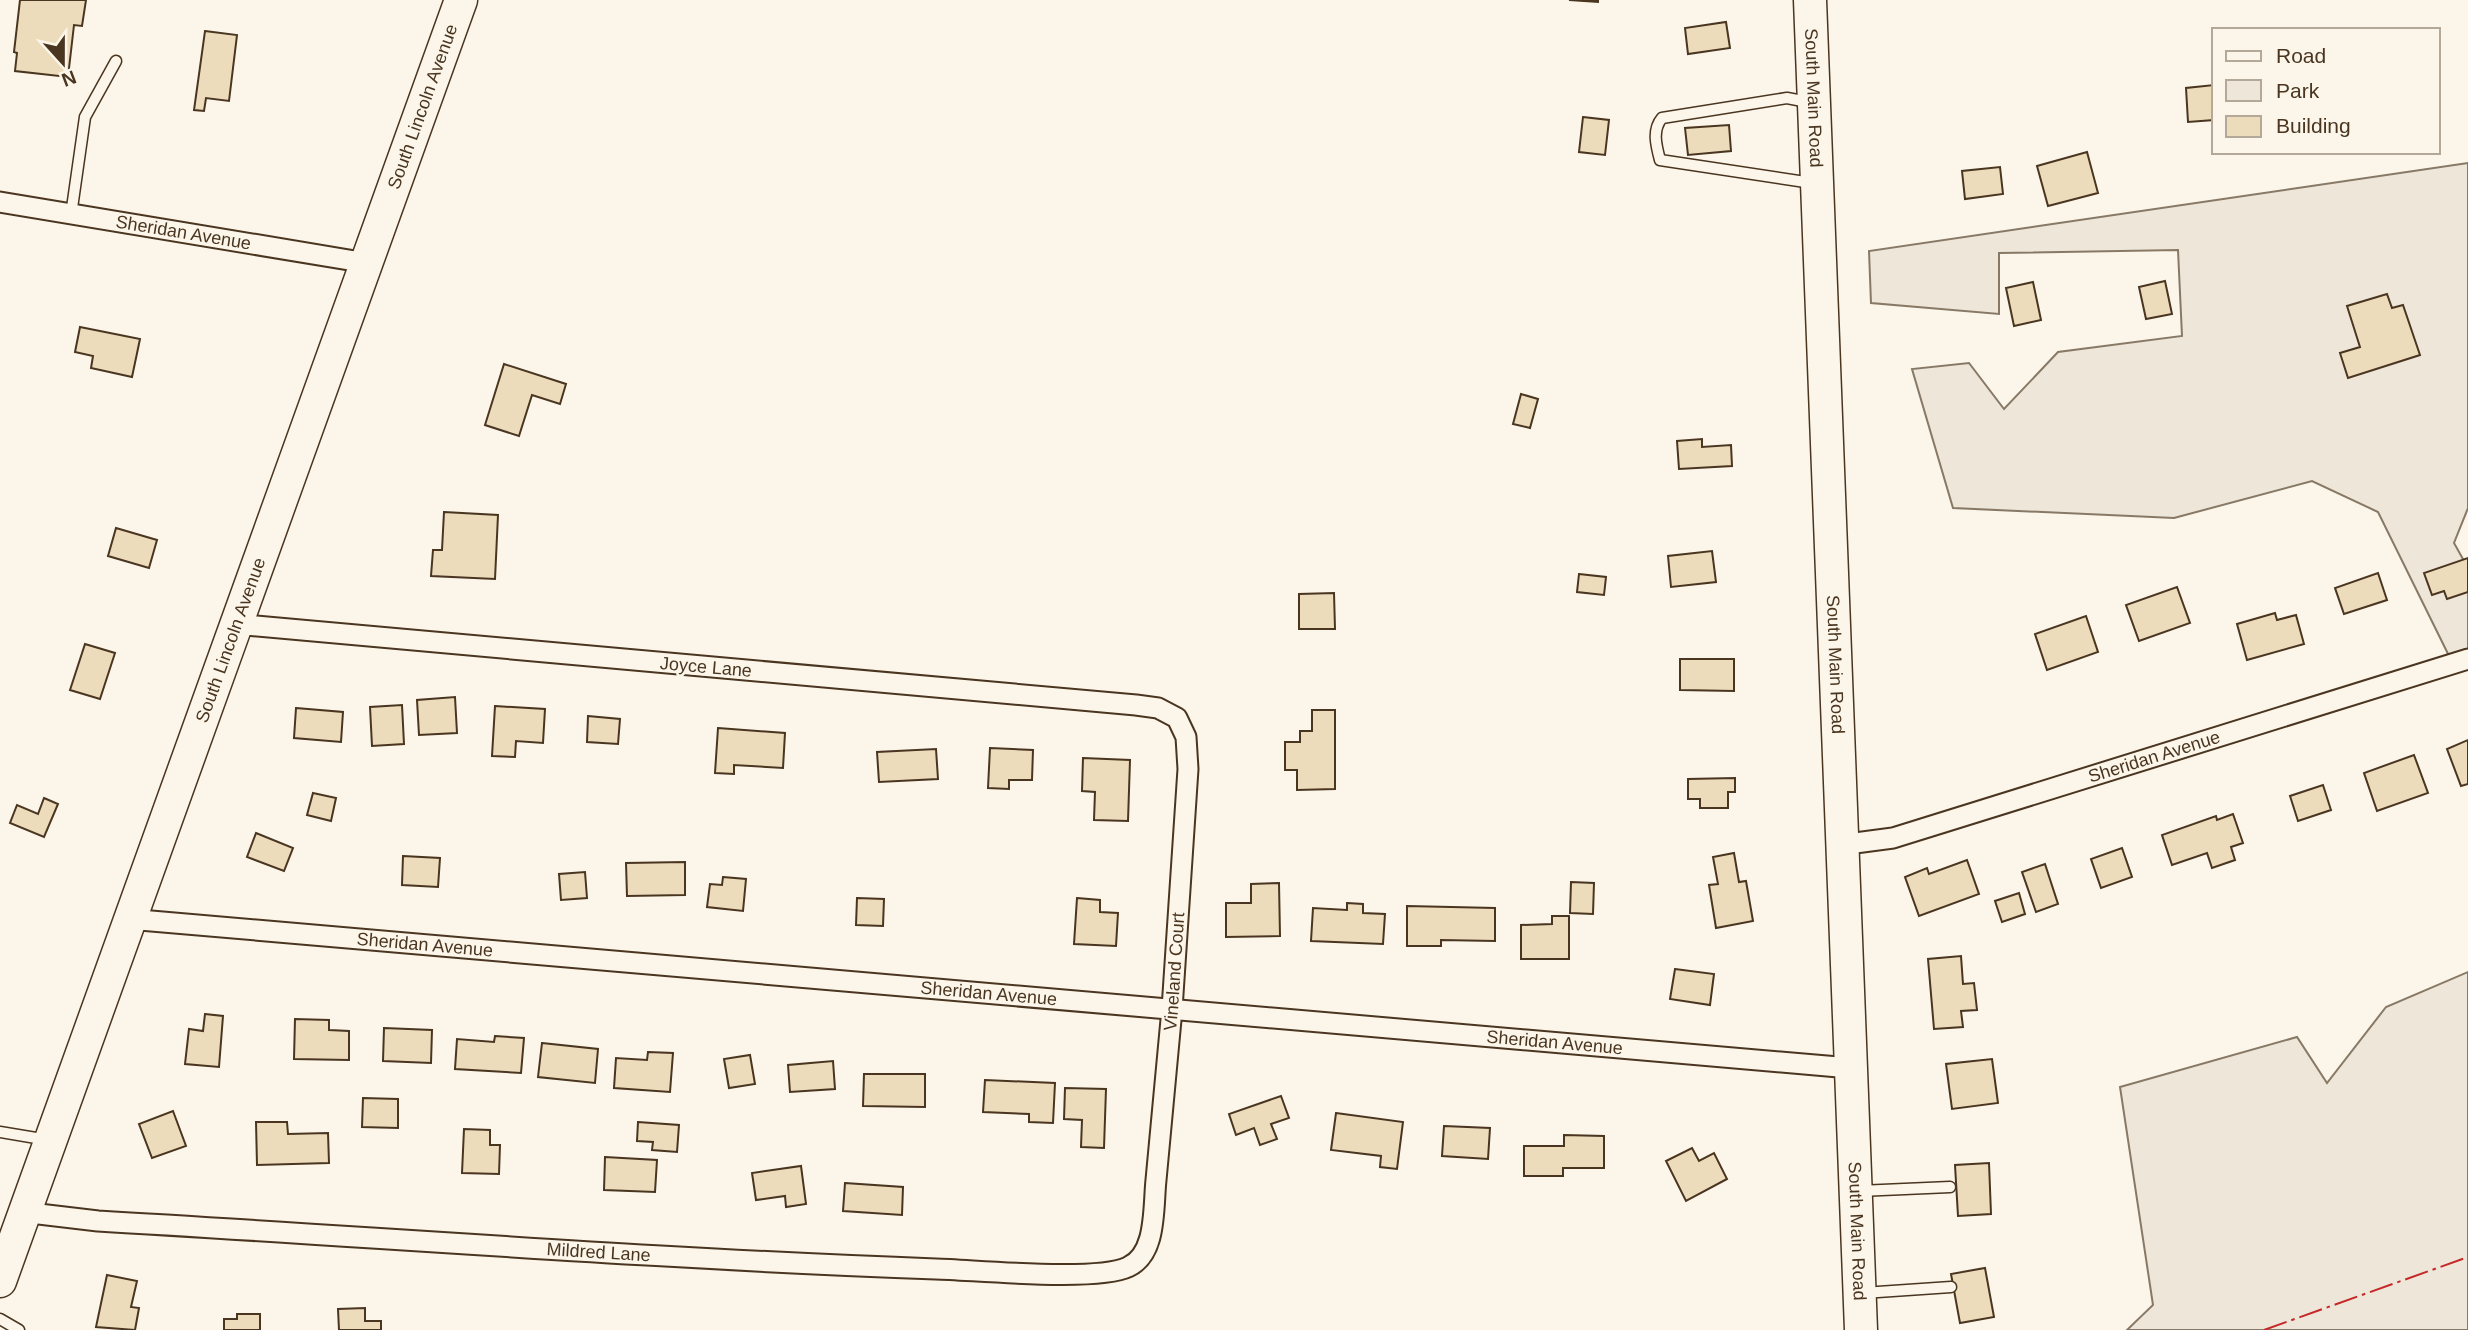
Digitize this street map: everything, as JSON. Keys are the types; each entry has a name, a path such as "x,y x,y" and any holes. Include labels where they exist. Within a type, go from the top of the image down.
{"main road":[{"name":"South Lincoln Avenue","path":"0,1281 22,1212 461,0"},
{"name":"South Main Road","path":"1810,0 1840,845 1861,1330"}],"street":[{"name":"Sheridan Avenue","path":"0,202 367,263"},
{"name":"Joyce Lane","path":"234,624 1136,705 1158,708 1175,717"},
{"name":"Sheridan Avenue","path":"1840,845 1893,838 2468,659"},
{"name":"Vineland Court","path":"1151,1229 1172,1009 1188,769 1186,737 1182,725 1175,717"},
{"name":"Sheridan Avenue","path":"128,919 1850,1068"},
{"name":"Mildred Lane","path":"22,1212 167,1225 900,1268 1071,1273 1128,1268 1145,1254 1151,1229"}],"lane":[{"path":"71,215 85,117 116,61"},
{"path":"1813,103 1787,98 1662,118 1657,125 1656,142 1660,160 1816,183"},
{"path":"0,1132 48,1140"},
{"path":"1855,1191 1950,1187"},
{"path":"1859,1293 1951,1287"},
{"path":"0,1319 19,1330"}],"green space":[{"path":"2468,163 2468,508 2454,543 2468,568 2468,662 2454,666 2378,512 2312,481 2174,518 1953,508 1912,369 1969,363 2004,409 2058,352 2182,336 2178,250 1999,253 1999,314 1871,303 1869,251"},
{"path":"2468,972 2468,1330 2127,1330 2153,1305 2120,1087 2297,1037 2327,1083 2386,1007"}],"building":[{"path":"20,0 86,0 82,26 74,25 68,77 15,71 17,53 14,52"},
{"path":"1726,22 1730,48 1688,54 1685,28"},
{"path":"205,31 237,35 229,101 206,98 204,111 194,110"},
{"path":"2212,85 2212,120 2188,122 2186,88"},
{"path":"1583,117 1609,120 1605,155 1579,152"},
{"path":"1729,125 1731,151 1688,155 1685,128"},
{"path":"2087,152 2098,193 2048,206 2037,166"},
{"path":"2000,167 2003,194 1965,199 1962,171"},
{"path":"2165,281 2172,314 2146,319 2139,287"},
{"path":"2033,282 2041,320 2014,326 2006,288"},
{"path":"2387,294 2392,308 2403,305 2420,355 2348,378 2340,353 2360,347 2347,306"},
{"path":"80,327 140,339 132,377 91,368 93,356 75,352"},
{"path":"504,364 566,384 560,404 532,395 519,436 485,425"},
{"path":"1521,394 1538,399 1530,428 1513,424"},
{"path":"1702,439 1702,447 1731,445 1732,466 1679,469 1677,441"},
{"path":"444,512 498,515 495,579 431,576 433,550 442,550"},
{"path":"116,528 157,540 149,568 108,556"},
{"path":"1712,551 1716,582 1671,587 1668,556"},
{"path":"2468,558 2468,592 2447,599 2444,591 2432,595 2424,573"},
{"path":"2378,573 2387,600 2344,614 2335,588"},
{"path":"1579,574 1606,577 1604,595 1577,592"},
{"path":"2177,587 2190,623 2139,641 2126,605"},
{"path":"1334,593 1335,629 1299,629 1299,594"},
{"path":"2275,613 2277,620 2296,615 2304,644 2247,660 2237,624"},
{"path":"2086,616 2098,652 2047,670 2035,634"},
{"path":"85,644 115,653 100,699 70,690"},
{"path":"1680,659 1734,659 1734,691 1680,690"},
{"path":"455,697 457,733 419,735 417,700"},
{"path":"402,705 404,744 372,746 370,707"},
{"path":"495,706 545,709 543,743 516,741 515,757 492,756"},
{"path":"296,708 343,712 341,742 294,738"},
{"path":"1312,710 1335,710 1335,789 1297,790 1297,770 1285,770 1285,742 1300,742 1300,731 1312,731"},
{"path":"588,716 620,719 618,744 587,742"},
{"path":"718,728 785,733 783,768 734,765 734,774 715,773"},
{"path":"2468,740 2468,784 2461,786 2447,749"},
{"path":"990,748 1033,750 1032,780 1009,780 1009,789 988,788"},
{"path":"936,749 938,779 879,782 877,752"},
{"path":"2414,755 2428,793 2377,811 2364,773"},
{"path":"1083,758 1130,760 1128,821 1094,820 1095,792 1082,791"},
{"path":"1735,778 1735,792 1728,792 1728,808 1700,808 1700,799 1688,799 1688,779"},
{"path":"2323,785 2331,810 2298,821 2290,796"},
{"path":"313,793 336,798 331,821 307,815"},
{"path":"44,798 58,804 44,837 10,823 17,805 38,814"},
{"path":"2233,814 2243,843 2231,847 2235,860 2212,868 2207,853 2172,865 2162,835 2216,816 2217,820"},
{"path":"256,833 293,848 284,871 247,857"},
{"path":"2122,848 2132,877 2101,888 2091,859"},
{"path":"1734,853 1739,882 1746,881 1753,921 1716,928 1709,885 1718,884 1713,857"},
{"path":"403,856 440,858 438,887 402,885"},
{"path":"1967,860 1979,894 1919,916 1905,877 1927,868 1929,874"},
{"path":"685,862 685,895 627,896 626,863"},
{"path":"2045,864 2058,904 2036,912 2022,872"},
{"path":"585,872 587,898 561,900 559,874"},
{"path":"723,877 746,879 743,911 707,907 710,884 722,885"},
{"path":"1571,882 1594,883 1593,914 1570,913"},
{"path":"1279,883 1280,936 1226,937 1226,903 1251,903 1251,884"},
{"path":"2019,893 2025,914 2002,922 1995,901"},
{"path":"857,898 884,899 883,926 856,925"},
{"path":"1077,898 1100,900 1100,912 1118,913 1116,946 1074,944"},
{"path":"1347,903 1363,904 1363,913 1385,914 1383,944 1311,941 1313,908 1347,910"},
{"path":"1407,906 1495,908 1495,941 1441,940 1441,946 1407,946"},
{"path":"1552,916 1569,916 1569,959 1521,959 1521,925 1552,924"},
{"path":"1961,956 1963,984 1974,983 1977,1010 1961,1011 1963,1027 1934,1029 1928,959"},
{"path":"1675,969 1714,974 1710,1005 1670,999"},
{"path":"205,1014 223,1016 219,1067 185,1064 189,1029 203,1031"},
{"path":"295,1019 329,1020 329,1030 349,1031 349,1060 294,1059"},
{"path":"384,1028 432,1030 431,1063 383,1061"},
{"path":"495,1036 524,1038 521,1073 455,1069 457,1039 494,1042"},
{"path":"542,1043 598,1049 595,1083 538,1077"},
{"path":"648,1052 673,1053 670,1092 614,1088 616,1058 647,1060"},
{"path":"750,1055 755,1084 729,1088 724,1059"},
{"path":"1992,1059 1998,1103 1952,1109 1946,1064"},
{"path":"833,1061 835,1089 790,1092 788,1065"},
{"path":"864,1074 925,1074 925,1107 863,1106"},
{"path":"985,1080 1055,1083 1053,1123 1029,1122 1029,1114 983,1112"},
{"path":"1065,1088 1106,1089 1104,1148 1081,1147 1082,1120 1064,1119"},
{"path":"1281,1096 1289,1118 1271,1124 1277,1139 1260,1145 1254,1128 1236,1135 1229,1114"},
{"path":"363,1098 398,1099 398,1128 362,1127"},
{"path":"173,1111 186,1146 152,1158 139,1124"},
{"path":"1336,1113 1403,1122 1397,1169 1380,1167 1381,1156 1331,1150"},
{"path":"256,1122 287,1122 288,1134 328,1133 329,1163 257,1165"},
{"path":"638,1122 679,1125 677,1152 652,1150 653,1142 637,1141"},
{"path":"1444,1126 1490,1128 1488,1159 1442,1156"},
{"path":"464,1129 490,1130 490,1145 500,1145 499,1174 462,1173"},
{"path":"1564,1135 1604,1136 1604,1168 1563,1168 1563,1176 1524,1176 1524,1146 1564,1146"},
{"path":"1692,1148 1699,1161 1714,1153 1727,1179 1686,1201 1666,1161"},
{"path":"605,1157 657,1160 655,1192 604,1190"},
{"path":"1989,1163 1991,1214 1958,1216 1955,1165"},
{"path":"801,1166 806,1204 786,1207 785,1196 756,1200 752,1173"},
{"path":"845,1183 903,1187 902,1215 843,1211"},
{"path":"1985,1268 1994,1317 1960,1323 1951,1274"},
{"path":"107,1275 137,1281 131,1307 139,1308 135,1330 96,1327"},
{"path":"365,1308 365,1321 381,1321 381,1330 339,1330 338,1309"},
{"path":"237,1314 260,1314 260,1330 224,1330 224,1319 237,1319"}],"power":[{"path":"2264,1330 2468,1257"}]}
